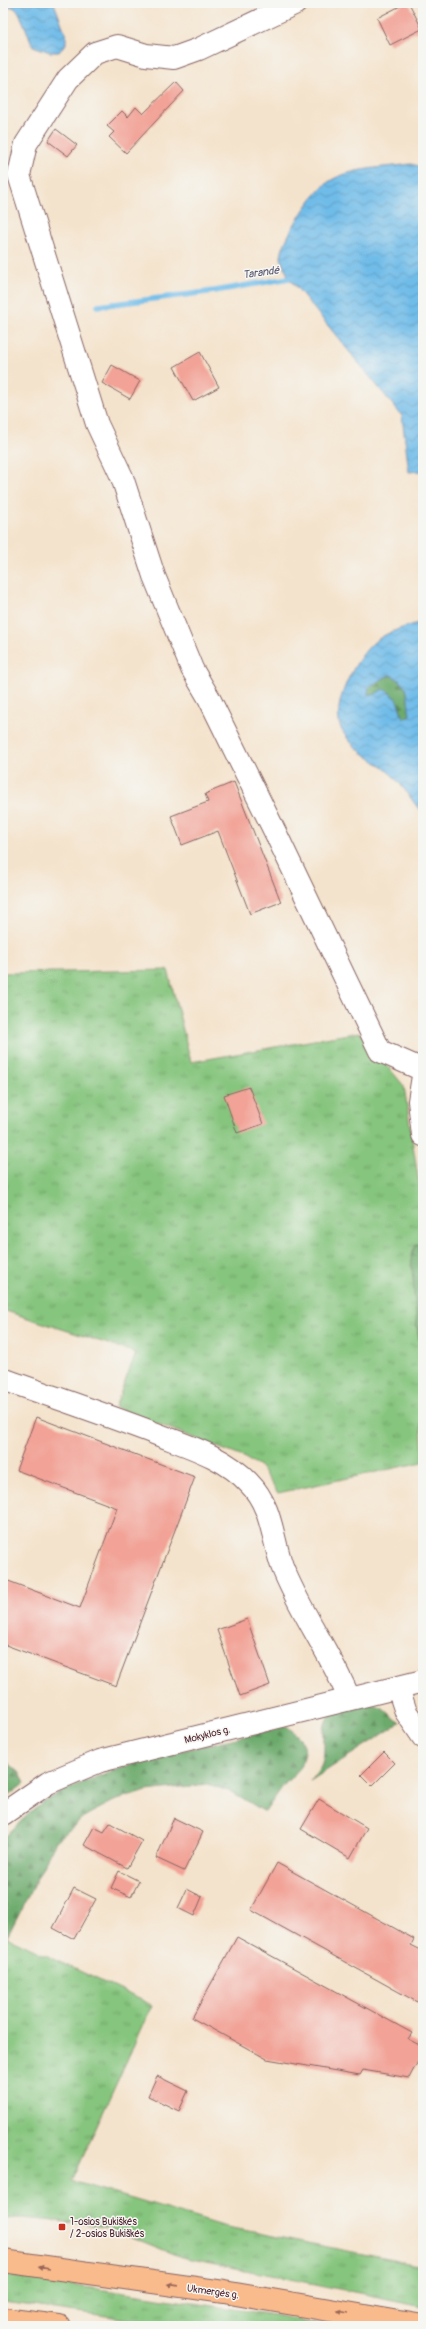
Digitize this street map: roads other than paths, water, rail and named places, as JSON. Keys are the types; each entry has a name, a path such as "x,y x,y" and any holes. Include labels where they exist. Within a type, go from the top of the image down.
{"highway":[{"name":"Ukmergės g.","path":"3,2261 224,2292 423,2326"},
{"path":"3,2319 59,2326"}],"street":[{"path":"296,3 199,49 174,58 146,55 117,46 96,54 68,79 26,144 18,175 97,424 122,477 154,576 192,669 209,698 380,1051 423,1070"},
{"path":"423,1076 418,1101 423,1135"},
{"path":"3,1379 99,1412 211,1456 235,1470 245,1479 265,1506 274,1530 282,1565 312,1630 338,1671 348,1698"},
{"name":"Mokyklos g.","path":"3,1814 48,1783 100,1761 348,1698 398,1688 423,1681"},
{"path":"398,1688 406,1712 423,1737"}],"water":[{"path":"3,3 54,3 66,35 66,44 59,52 50,52 33,46 19,12 13,7 3,8"},
{"path":"411,164 423,167 423,476 420,471 409,472 402,416 289,278 281,258 282,250 300,216 316,194 330,181 348,173"},
{"path":"418,623 423,624 423,811 418,808 403,787 387,770 361,752 349,740 343,732 339,722 341,699 345,686 364,653 381,637 393,631","holes":["389,675 396,678 405,686 408,695 410,715 403,719 395,697 388,691 383,689 374,695 368,694 369,687"]}],"waterway":[{"name":"Tarandė","path":"98,306 215,291 295,277"}],"place":[{"name":"1-osios Bukiškės / 2-osios Bukiškės","path":"62,2227"}]}
